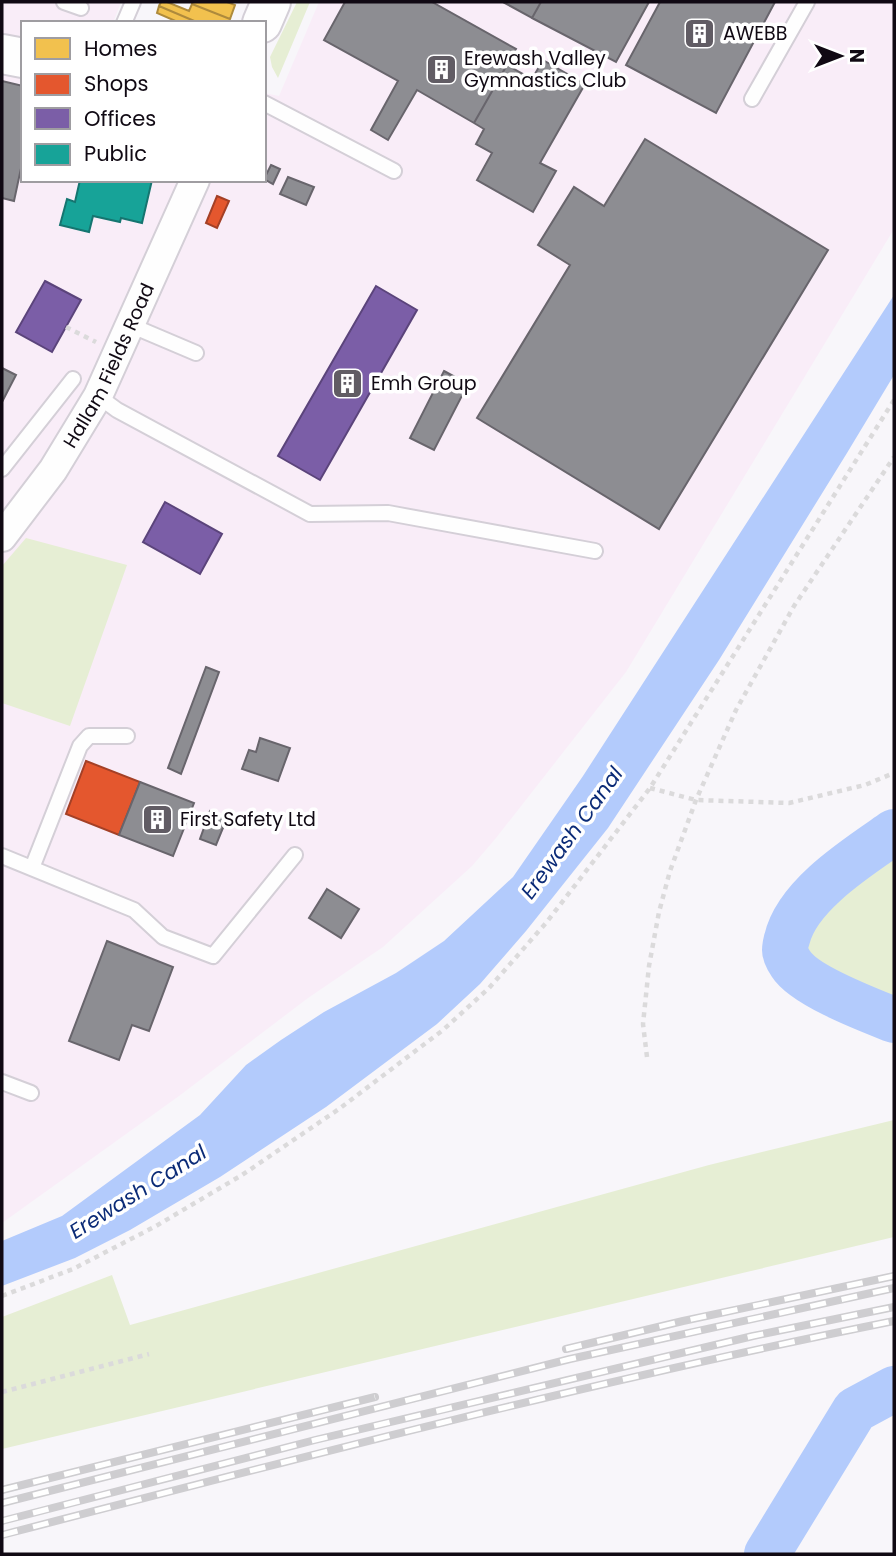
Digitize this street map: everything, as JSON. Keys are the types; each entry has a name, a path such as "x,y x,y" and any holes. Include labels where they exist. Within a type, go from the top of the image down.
{"street":[{"path":"263,21 271,2"},
{"path":"2,54 21,58"},
{"name":"Hallam Fields Road","path":"2,537 53,470 98,396 194,182"}],"lane":[{"path":"64,2 80,8"},
{"path":"125,21 133,2"},
{"path":"751,99 807,2"},
{"path":"266,104 394,172"},
{"path":"130,325 196,353"},
{"path":"2,469 73,379"},
{"path":"98,396 117,410 310,514 387,513 595,551"},
{"path":"32,868 80,746 89,736 127,736"},
{"path":"2,856 134,911 163,936 213,956 295,855"},
{"path":"2,1082 31,1093"}],"path":[{"path":"2,1296 73,1269 156,1226 242,1175 339,1109 443,1030 489,988 546,923 650,788 894,400"},
{"path":"647,1057 643,1024 649,966 659,912 670,871 696,800 736,710 794,606 894,457"},
{"path":"650,788 696,800 789,803 865,785 894,773"},
{"path":"2,1392 149,1354"}],"shaded area":[{"path":"2,2 121,2 114,21 21,21 21,182 266,182 266,93 279,96 319,2 894,2 894,229 626,672 472,866 383,947 308,998 179,1096 2,1223"}],"green space":[{"path":"297,2 310,2 278,78 270,57"},
{"path":"26,538 127,565 70,726 2,703 2,566"},
{"path":"894,849 894,1008 814,977 799,962 795,946 799,929 822,909 857,869 876,855"},
{"path":"894,1120 894,1237 2,1449 2,1317 112,1275 130,1325 709,1165"}],"water":[{"name":"Erewash Canal","path":"894,295 894,375 719,660 608,828 480,984 437,1024 326,1107 220,1177 130,1230 75,1258 2,1286 2,1241 62,1216 200,1115 246,1065 324,1012 396,973 444,941 513,877 583,776"}],"building: Homes":[{"path":"161,2 167,2 189,11 192,4 230,19 194,21 159,6"},
{"path":"192,2 227,2 235,5 230,19"},
{"path":"159,6 194,21 175,21 157,13"}],"building: Shops":[{"path":"217,196 229,201 217,228 206,223"},
{"path":"86,761 140,782 119,835 66,814"}],"building: Offices":[{"path":"45,281 81,300 52,352 16,332"},
{"name":"Emh Group","path":"376,286 417,310 320,480 278,456"},
{"path":"165,502 222,534 200,574 143,542"}],"building: Public":[{"path":"80,182 152,182 142,223 121,218 120,222 93,216 89,232 60,225 67,199 75,202"}],"building: Industry":[{"name":"Erewash Valley Gymnastics Club","path":"345,2 432,2 516,49 474,123 417,90 388,140 371,130 398,81 324,40"},
{"path":"503,2 541,2 532,18"},
{"path":"541,2 649,2 616,62 532,18"},
{"name":"AWEBB","path":"660,2 775,2 716,113 626,65"},
{"path":"543,60 585,84 540,163 556,171 533,212 477,180 492,153 476,144 484,129 474,123 507,65 532,79"},
{"path":"2,81 21,86 21,168 14,201 2,198"},
{"path":"645,139 828,250 659,529 477,418 570,265 538,245 574,187 604,206"},
{"path":"271,165 280,169 273,184 266,180"},
{"path":"288,177 314,187 306,205 280,194"},
{"path":"2,368 16,375 2,402"},
{"path":"444,371 468,384 434,450 410,438"},
{"path":"206,667 219,672 181,774 168,768"},
{"path":"260,738 290,748 278,781 242,769 249,750 256,752"},
{"name":"First Safety Ltd","path":"140,782 194,803 173,856 119,835"},
{"path":"210,811 227,818 216,845 200,839"},
{"path":"327,889 359,909 341,938 309,918"},
{"path":"107,941 173,967 149,1031 132,1025 119,1060 69,1041"}],"waterway":[{"path":"894,832 847,865 816,892 793,923 785,950 791,964 809,981 894,1020"},
{"path":"767,1554 855,1410 894,1389"}],"railway":[{"path":"566,1349 894,1276"},
{"path":"2,1503 570,1359 894,1288"},
{"path":"2,1521 315,1440 753,1336 894,1307"},
{"path":"2,1535 558,1395 894,1321"},
{"path":"2,1490 375,1397"}],"place":[{"name":"AWEBB","path":"700,33"},
{"name":"Erewash Valley Gymnastics Club","path":"441,69"},
{"name":"Emh Group","path":"348,383"},
{"name":"First Safety Ltd","path":"157,819"}]}
